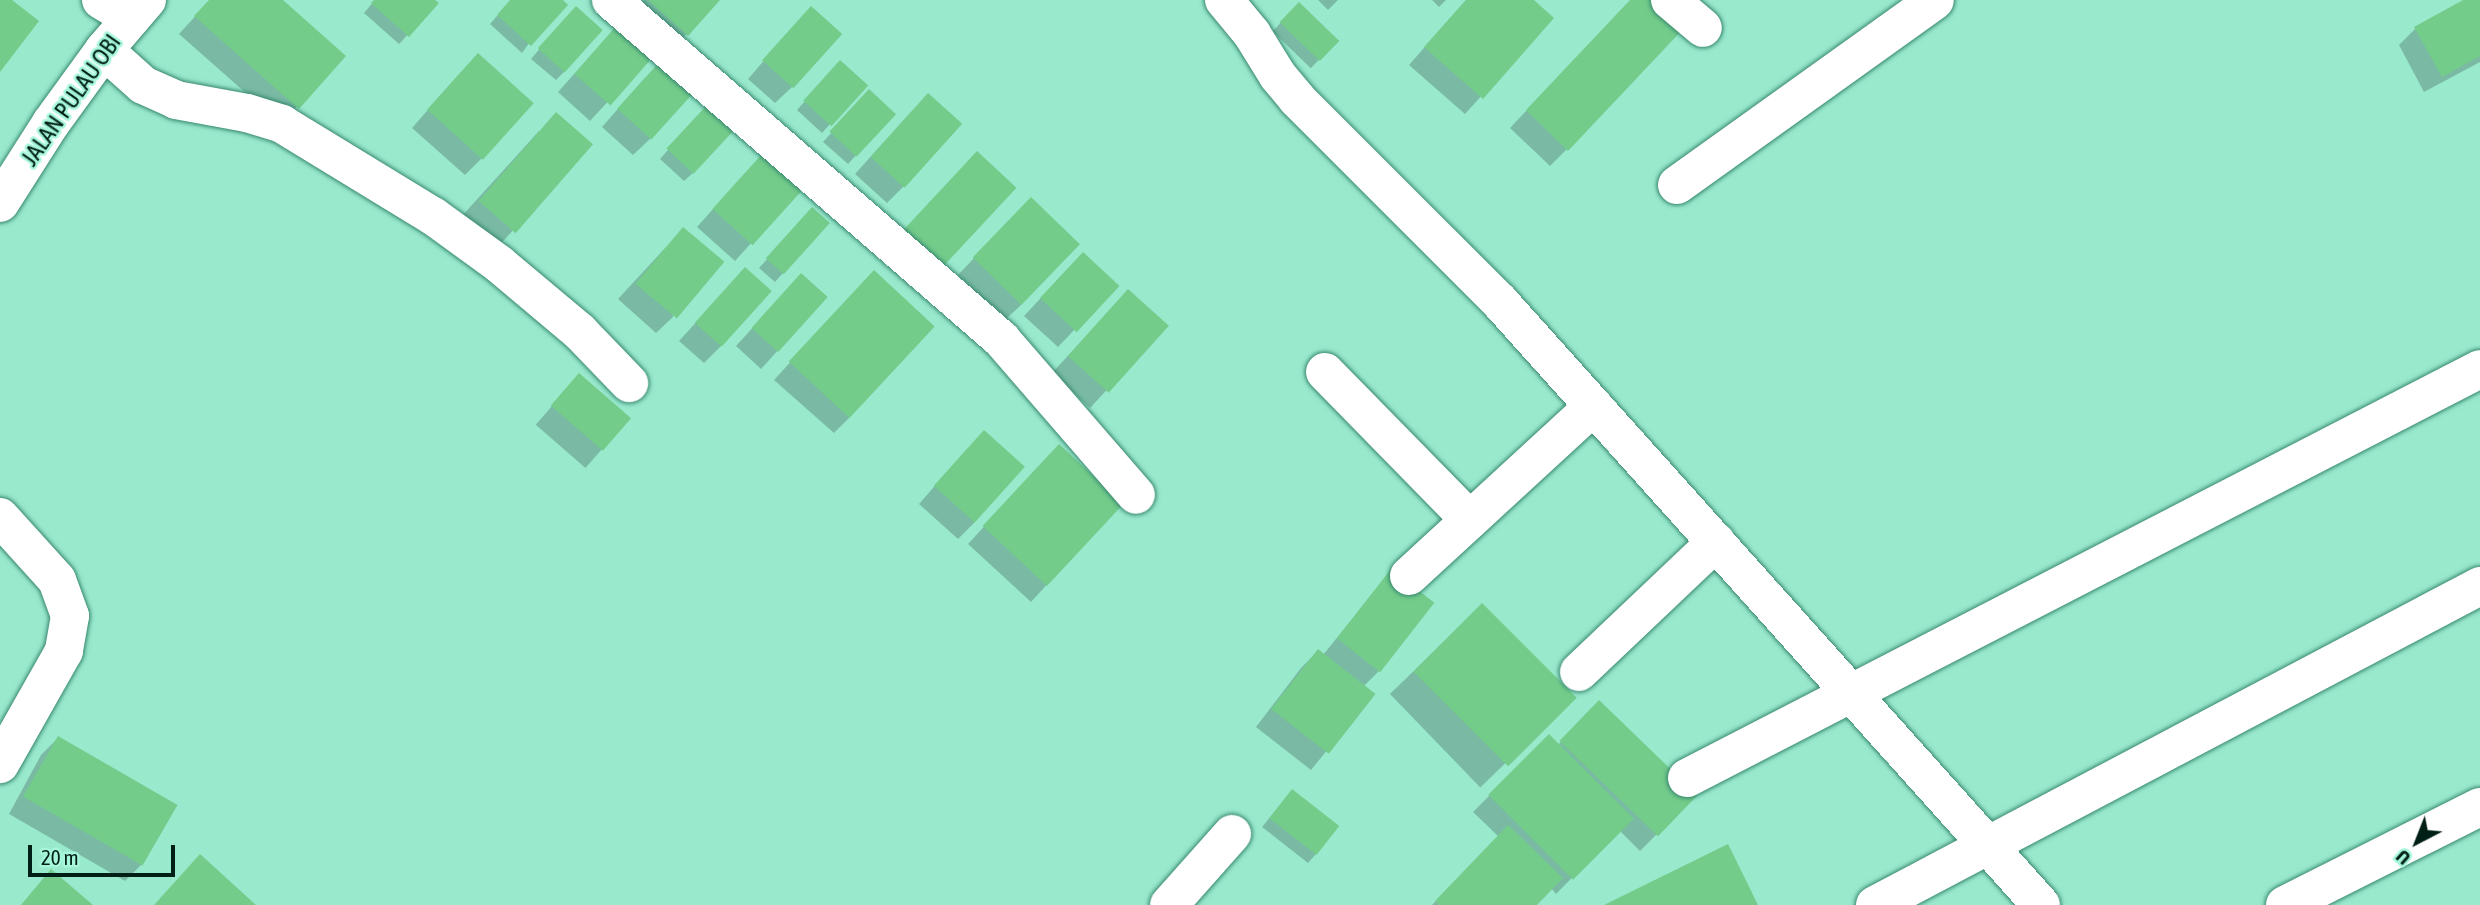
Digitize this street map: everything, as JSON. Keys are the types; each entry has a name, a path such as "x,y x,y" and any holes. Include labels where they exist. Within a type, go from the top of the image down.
{"street":[{"path":"611,0 1001,339 1136,495"},
{"path":"1224,0 1252,34 1278,76 1297,99 1500,302 2041,905"},
{"path":"1670,0 1703,28"},
{"path":"1677,185 1934,0"},
{"name":"JALAN PULAU OBI","path":"0,204 51,123 104,50 126,6"},
{"path":"104,50 143,85 160,93 204,107 256,115 282,124 433,216 499,264 580,332 629,383"},
{"path":"1687,778 2480,369"},
{"path":"1325,372 1470,520"},
{"path":"1409,576 1594,406"},
{"path":"0,517 57,580 70,616 64,651 0,764"},
{"path":"1579,672 1716,542"},
{"path":"1875,905 2480,586"},
{"path":"2285,905 2480,807"},
{"path":"1169,905 1232,834"}],"building":[{"path":"0,0 12,0 39,21 0,72"},
{"path":"209,0 283,0 346,56 299,109 194,16"},
{"path":"374,0 435,0 439,3 409,37 371,3"},
{"path":"510,0 563,0 568,5 531,46 497,15"},
{"path":"648,0 720,0 688,36"},
{"path":"1466,0 1534,0 1554,18 1483,99 1424,47"},
{"path":"1630,0 1659,0 1686,26 1568,151 1526,110"},
{"path":"2463,0 2480,0 2480,56 2442,77 2414,27"},
{"path":"1299,2 1339,41 1320,61 1280,22"},
{"path":"576,6 603,30 565,72 538,48"},
{"path":"811,6 842,34 793,88 762,60"},
{"path":"617,25 653,56 611,106 574,74"},
{"path":"478,53 534,103 483,160 427,109"},
{"path":"662,59 696,90 651,140 617,109"},
{"path":"840,60 868,85 831,126 803,101"},
{"path":"869,89 896,114 857,157 829,131"},
{"path":"928,93 962,124 905,188 870,157"},
{"path":"706,106 733,131 694,174 666,148"},
{"path":"556,112 593,144 516,233 479,201"},
{"path":"977,151 1016,188 939,270 900,234"},
{"path":"762,154 802,190 753,245 712,209"},
{"path":"1031,197 1080,244 1022,305 973,257"},
{"path":"812,207 830,223 784,274 766,258"},
{"path":"683,227 724,262 677,318 635,284"},
{"path":"1083,252 1120,286 1077,332 1040,298"},
{"path":"745,267 772,291 722,347 695,323"},
{"path":"874,270 935,327 849,418 789,361"},
{"path":"801,273 828,297 778,352 751,328"},
{"path":"1128,289 1169,326 1109,393 1068,356"},
{"path":"579,373 631,418 603,451 551,405"},
{"path":"984,430 1025,467 975,523 934,486"},
{"path":"1059,444 1123,504 1047,586 983,526"},
{"path":"1391,569 1434,603 1380,672 1337,638"},
{"path":"1482,603 1577,698 1508,766 1413,672"},
{"path":"1318,649 1376,694 1329,754 1271,709"},
{"path":"1599,700 1698,795 1658,836 1559,741"},
{"path":"1549,734 1634,819 1573,880 1488,795"},
{"path":"58,736 178,805 143,866 23,797"},
{"path":"1292,789 1339,826 1317,855 1269,818"},
{"path":"1508,825 1563,878 1537,905 1439,905 1435,901"},
{"path":"1728,844 1758,905 1604,905"},
{"path":"200,854 256,905 154,905"},
{"path":"51,869 93,905 21,905"}]}
